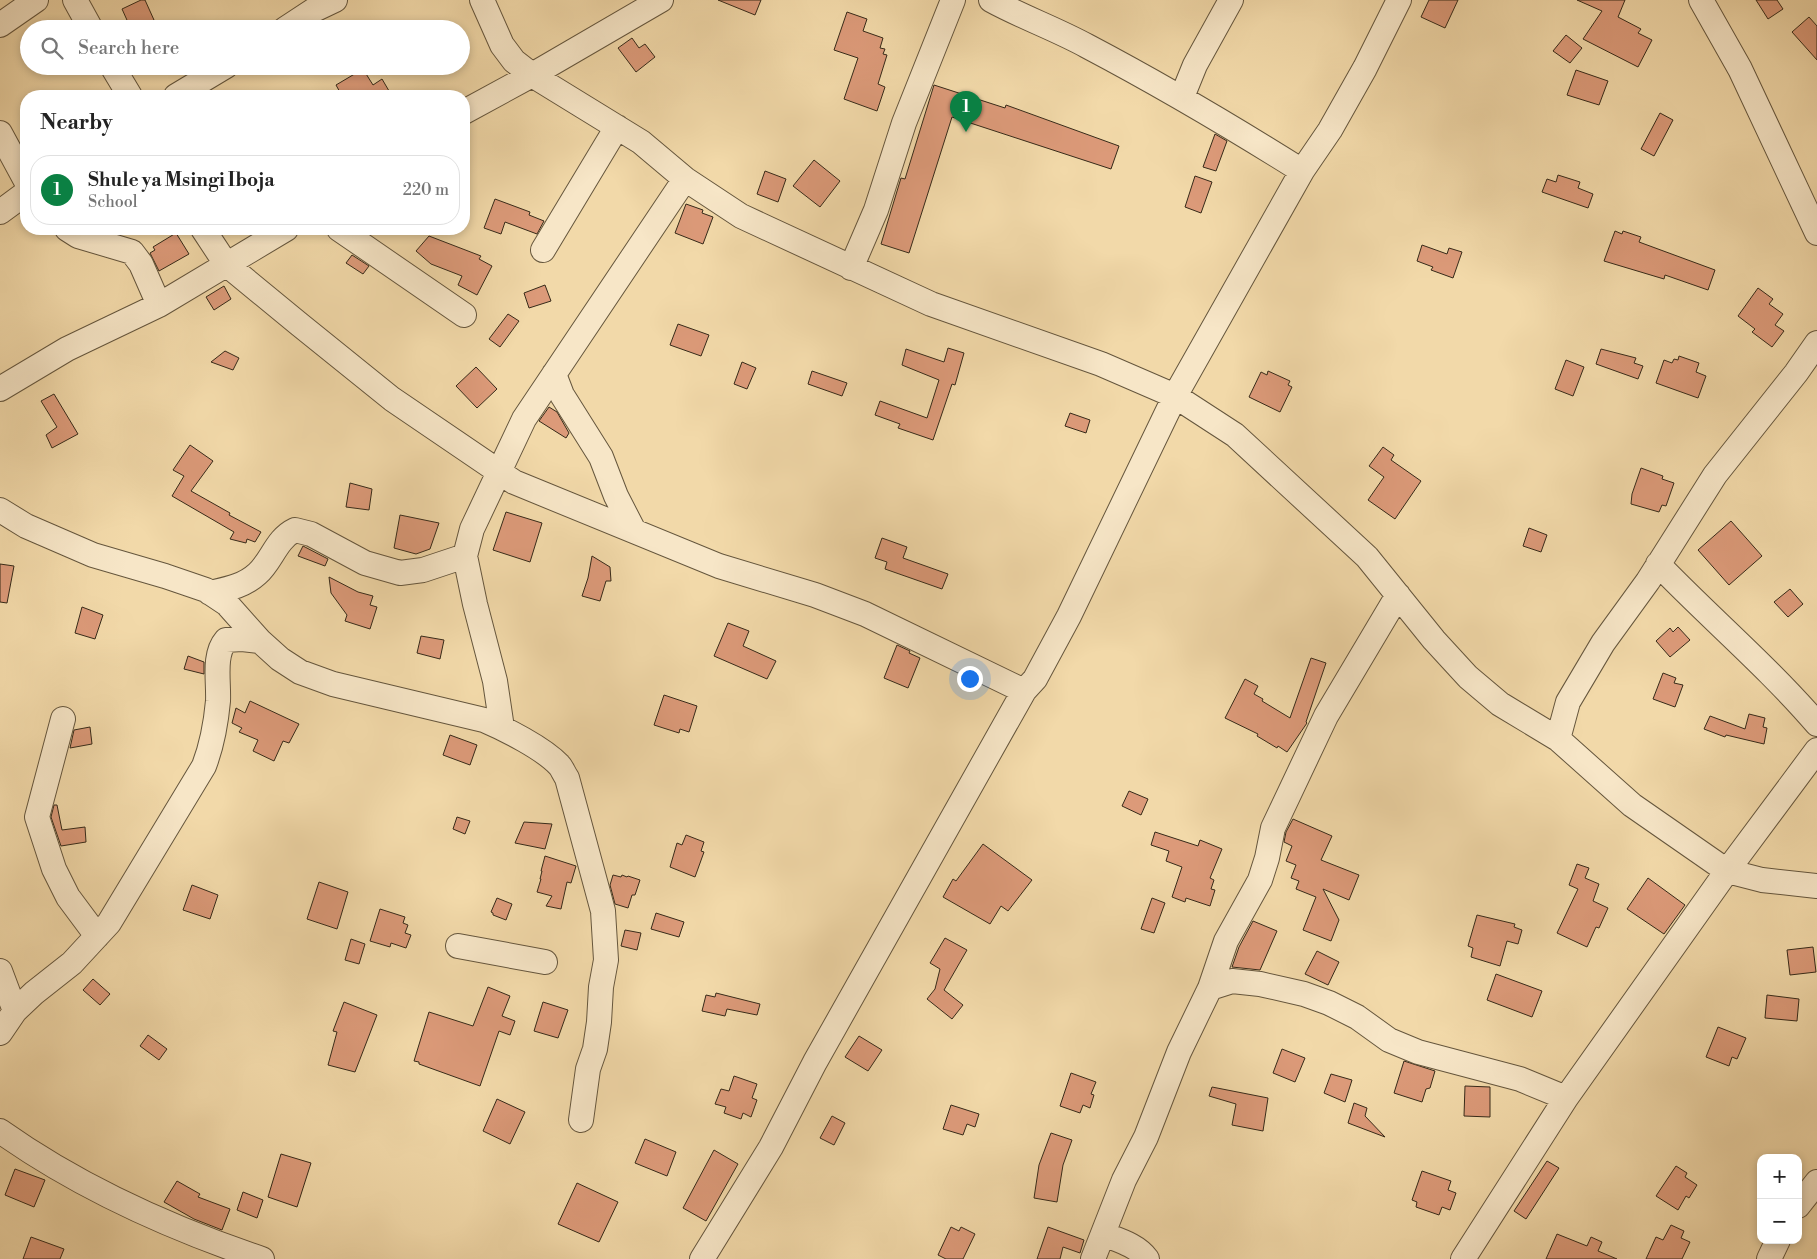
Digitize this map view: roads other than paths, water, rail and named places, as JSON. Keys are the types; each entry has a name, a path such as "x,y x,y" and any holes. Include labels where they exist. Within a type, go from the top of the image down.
{"street":[{"path":"0,25 36,0"},
{"path":"75,0 86,20"},
{"path":"299,20 314,10 336,0"},
{"path":"482,0 502,45 514,61 532,75 641,142 685,180 741,216 931,304 1101,364 1175,396 1234,435 1367,557 1434,640 1468,677 1500,704 1558,739 1632,805 1727,872 1762,880 1817,886"},
{"path":"470,109 661,0"},
{"path":"851,268 876,210 904,123 953,0"},
{"path":"991,0 1086,45 1182,97 1302,171"},
{"path":"1182,97 1195,65 1231,0"},
{"path":"702,1259 771,1147 815,1062 1024,691 1035,679 1069,616 1175,396 1302,171 1330,130 1399,0"},
{"path":"1701,0 1740,70 1817,233"},
{"path":"117,75 126,90"},
{"path":"186,90 211,75"},
{"path":"543,250 617,127"},
{"path":"0,133 20,170"},
{"path":"502,728 495,681 465,556 472,529 524,419 685,180"},
{"path":"0,212 20,197"},
{"path":"76,235 132,252 141,264 159,305"},
{"path":"207,235 226,264 392,399 514,482 719,566 814,595 866,614 1024,691"},
{"path":"0,389 67,349 159,305 276,235"},
{"path":"348,235 464,315"},
{"path":"1558,739 1568,702 1604,643 1716,475 1796,373 1817,343"},
{"path":"554,374 562,395 601,457 616,496 634,531"},
{"path":"0,510 26,526 93,555 165,576 210,593 226,604 260,641 300,672 333,684 484,720 502,728 544,753 558,764 567,778 603,911 606,960 601,987 595,1048 588,1069 581,1120"},
{"path":"210,593 245,583 258,573 286,534 295,530 311,534 366,563 400,573 424,570 465,556"},
{"path":"1658,564 1792,694 1817,724"},
{"path":"1093,1259 1124,1180 1146,1137 1179,1052 1210,988 1226,941 1260,880 1274,828 1326,716 1398,595"},
{"path":"8,1008 34,992 72,963 109,923 204,766 211,748 218,702 218,656 221,646 226,640 260,641"},
{"path":"62,719 37,817 54,869 68,897 97,936"},
{"path":"1464,1259 1566,1098 1727,872 1817,750"},
{"path":"458,946 545,962"},
{"path":"0,971 8,1008 0,1033"},
{"path":"1210,988 1232,981 1260,984 1304,994 1329,1003 1356,1017 1389,1040 1418,1052 1520,1079 1566,1098"},
{"path":"0,1132 28,1151 83,1183 131,1207 224,1246 262,1259"},
{"path":"1802,1201 1817,1182"},
{"path":"1103,1234 1131,1246 1143,1253 1147,1259"},
{"path":"1769,1259 1776,1244"}],"place":[{"name":"Shule ya Msingi Iboja","path":"966,132"}]}
